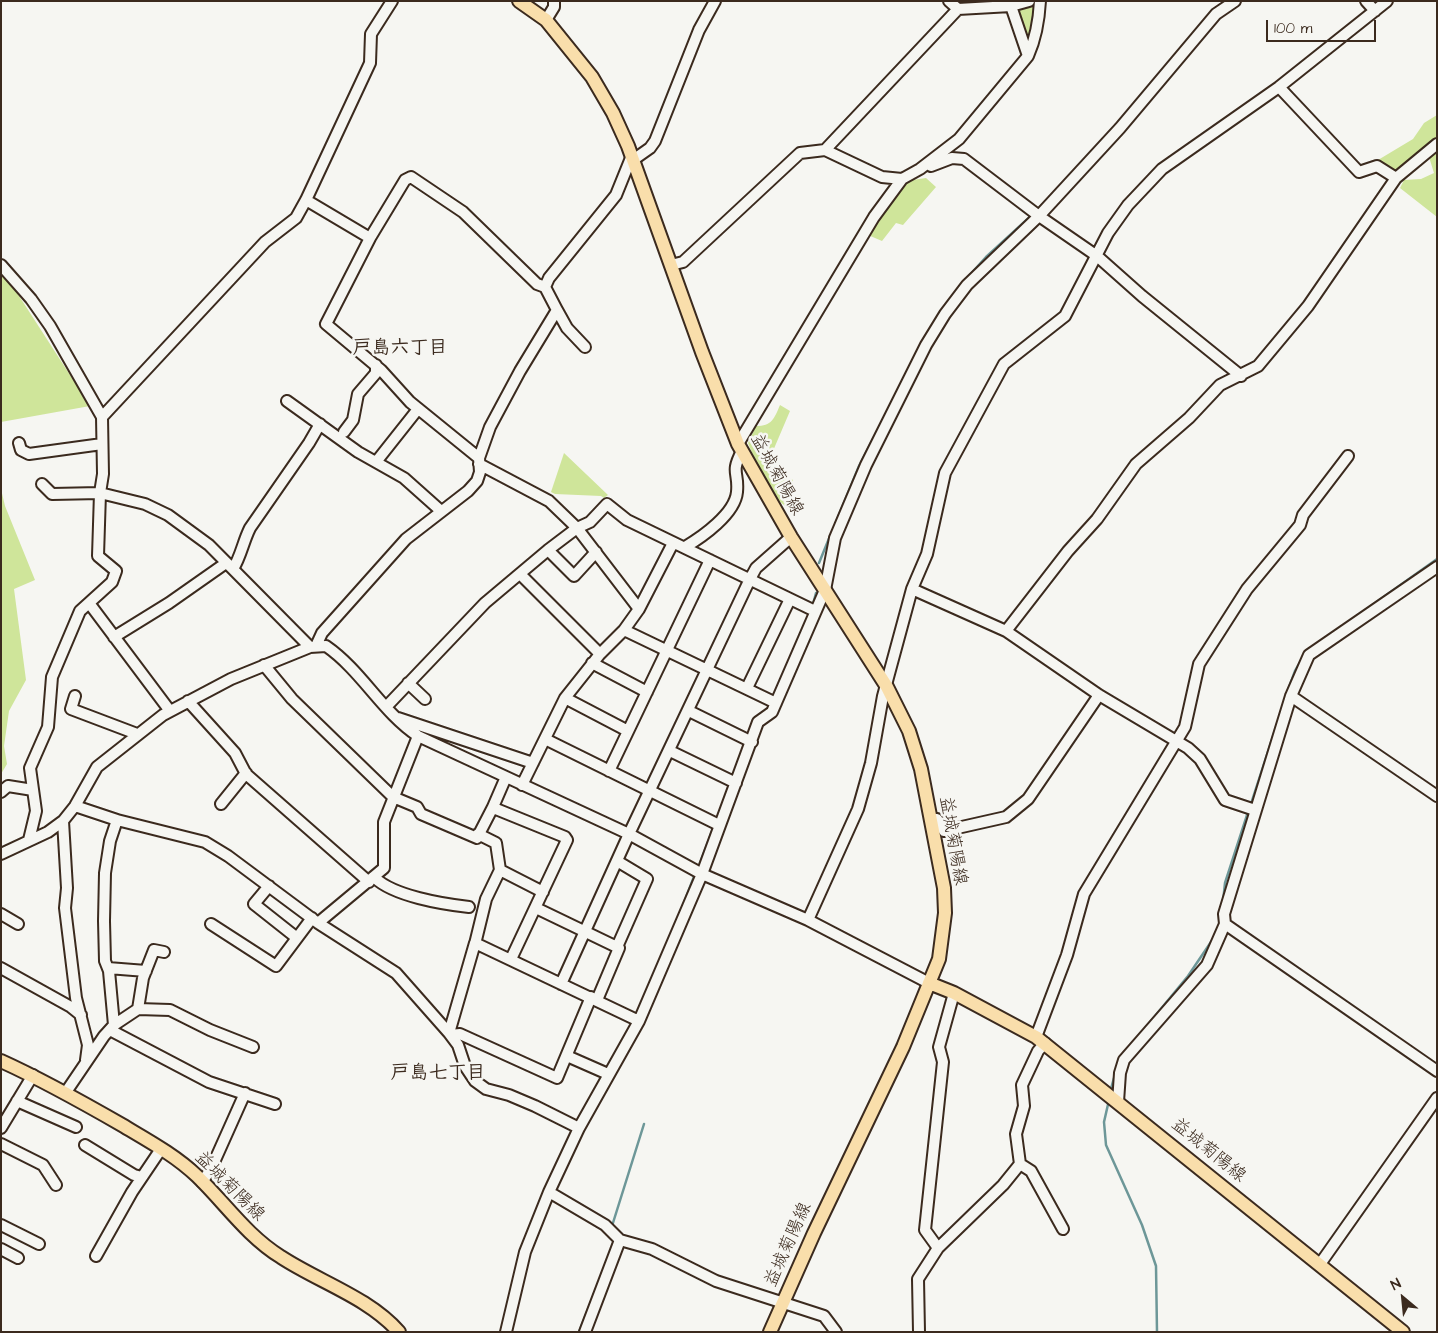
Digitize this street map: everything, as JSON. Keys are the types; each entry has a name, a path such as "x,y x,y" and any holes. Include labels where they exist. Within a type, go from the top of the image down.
{"main road":[{"name":"益城菊陽線","path":"520,1 546,20 592,77 613,113 740,447 791,537 887,687 909,731 916,752 944,888 945,913 939,958 930,983 903,1047 770,1332"},
{"name":"益城菊陽線","path":"930,983 954,993 1041,1040 1403,1332"},
{"name":"益城菊陽線","path":"1,1061 66,1092 161,1149 202,1182 247,1230 274,1252 376,1312 399,1332"}],"street":[{"path":"102,417 265,242 296,218 370,62 372,34 392,1"},
{"path":"546,20 554,7 554,1"},
{"path":"545,287 549,278 616,195 632,159 650,148 655,141 699,30 715,1"},
{"path":"949,1 958,9"},
{"path":"825,150 958,9 1011,6 1030,1"},
{"path":"684,548 706,534 719,522 737,495 734,466 740,447 874,216 902,179 920,169 959,139 1028,56 1039,18 1040,1"},
{"path":"506,1332 525,1252 549,1192 578,1128 639,1021 702,874 758,722 772,712 825,590 835,538 866,465 926,345 967,285 1038,216 1120,128 1216,14 1235,1"},
{"path":"1366,1 1375,11"},
{"path":"808,920 858,808 871,763 883,696 887,687 912,589 927,554 945,473 1004,364 1065,316 1108,234 1128,205 1162,170 1279,87 1387,1"},
{"path":"1011,6 1028,56"},
{"path":"1279,87 1358,172 1377,166 1396,178"},
{"path":"1006,631 1068,551 1097,519 1136,464 1189,418 1220,385 1258,366 1308,306 1396,178 1437,144"},
{"path":"671,265 683,262 800,152 825,150 882,177 902,179"},
{"path":"920,169 952,158 964,158 1038,216 1097,256 1142,296 1241,376"},
{"path":"585,347 568,328 545,287 537,284 463,212 411,177 405,180 370,238 326,324 349,347 376,365 418,409 479,461 549,501 578,528 639,609"},
{"path":"306,200 370,238"},
{"path":"1,265 50,326 102,417 102,474 98,556 116,571 112,582 80,611 52,677 48,728 30,768 36,811 29,840"},
{"path":"313,646 322,633 406,539 468,491 477,481 479,461 494,419 557,310"},
{"path":"344,432 353,420 358,394 376,373 376,365"},
{"path":"287,401 376,462 404,478 441,511"},
{"path":"376,462 418,409"},
{"path":"114,637 229,566 241,556 243,541 250,528 309,444 320,424"},
{"path":"20,443 21,450 29,454 102,444"},
{"path":"919,1332 917,1309 918,1279 938,1248 1003,1185 1020,1164 1016,1134 1024,1106 1022,1085 1038,1052 1084,894 1185,727 1200,664 1204,656 1247,590 1300,525 1303,515 1348,456"},
{"path":"42,484 54,494 100,493 158,510 191,530 313,646"},
{"path":"386,707 485,603 548,550 578,528 590,522 607,504 628,520 815,611"},
{"path":"561,984 629,834 756,568 791,537"},
{"path":"522,785 565,698 592,663 624,630 639,609 673,543"},
{"path":"548,550 574,576 596,552"},
{"path":"609,771 710,560"},
{"path":"1112,1097 1124,1060 1207,965 1225,924 1224,914 1251,808 1291,696 1309,655 1437,567"},
{"path":"520,574 600,654"},
{"path":"912,589 1006,631 1099,695 1176,740 1200,759 1225,800 1251,808"},
{"path":"747,688 790,599"},
{"path":"88,603 170,711"},
{"path":"624,630 776,703"},
{"path":"1,854 48,832 63,821 75,806 97,767 137,734 170,711 264,666 313,646 326,646 334,651 401,724 418,736 629,834 702,874 808,920 930,983"},
{"path":"592,663 647,692"},
{"path":"264,666 292,699 393,797 416,807 421,814 476,838 506,777"},
{"path":"408,683 425,699"},
{"path":"931,820 937,819 944,831 1006,817 1028,799 1099,695"},
{"path":"75,696 71,709 137,734"},
{"path":"1291,696 1437,796"},
{"path":"565,698 628,731"},
{"path":"188,701 235,753 246,773 372,880 392,889 452,906 469,907"},
{"path":"689,711 752,742"},
{"path":"395,717 532,763"},
{"path":"211,924 276,966 297,938 315,920 372,880 384,868 384,822 418,736"},
{"path":"545,739 719,825"},
{"path":"670,751 736,783"},
{"path":"220,804 246,773"},
{"path":"1,792 8,786 33,790"},
{"path":"75,806 117,820 204,842 315,920 396,973 450,1034 458,1045 467,1071 480,1085 486,1089 509,1095 535,1106 578,1128"},
{"path":"493,806 565,837 566,840 511,959"},
{"path":"112,1028 108,968 105,961 105,873 110,841 117,820"},
{"path":"63,821 67,888 65,908 76,998 88,1045 86,1060"},
{"path":"450,1034 486,899 500,870 496,843 478,834"},
{"path":"617,861 647,879 617,947"},
{"path":"500,870 543,892"},
{"path":"269,886 254,904 297,938"},
{"path":"450,1034 460,1034 557,1078 620,949 536,908"},
{"path":"1,914 18,924"},
{"path":"1225,924 1437,1071"},
{"path":"475,944 511,959 639,1021"},
{"path":"138,1009 142,978 154,950 164,952"},
{"path":"1,968 71,1007 81,1015"},
{"path":"108,968 146,971"},
{"path":"938,1248 925,1230 944,1062 939,1046 954,993"},
{"path":"66,1092 86,1060 112,1028 138,1009 170,1010 210,1030 253,1047"},
{"path":"112,1028 209,1082 275,1104"},
{"path":"567,1056 608,1074"},
{"path":"1,1128 33,1075"},
{"path":"202,1182 211,1170 245,1093"},
{"path":"1320,1264 1437,1098"},
{"path":"17,1101 76,1127"},
{"path":"1,1144 42,1165 56,1184"},
{"path":"85,1144 134,1175 142,1177"},
{"path":"96,1256 142,1177 161,1149"},
{"path":"1020,1164 1032,1171 1063,1229"},
{"path":"549,1192 605,1225 620,1240 652,1249 716,1282 824,1316 836,1332"},
{"path":"1,1225 39,1244"},
{"path":"585,1332 620,1240"},
{"path":"1,1249 18,1258"}],"green space":[{"path":"1036,2 1038,8 1028,48 1014,7"},
{"path":"1437,115 1437,140 1396,175 1378,163 1378,160 1413,139 1424,123"},
{"path":"1434,151 1437,152 1437,217 1400,188 1404,180 1421,179 1434,173 1429,157"},
{"path":"926,178 936,187 903,225 896,223 882,241 868,235 899,182"},
{"path":"1,268 90,406 1,422"},
{"path":"780,405 790,411 767,465 793,480 785,506 768,485 748,443 756,426 766,425 772,421"},
{"path":"564,453 608,495 604,498 601,496 555,494 551,492"},
{"path":"1,489 5,506 35,580 14,589 26,680 9,711 4,746 7,764 1,774"}],"waterway":[{"path":"1108,134 1140,97"},
{"path":"1037,210 1045,202"},
{"path":"967,278 986,257 1032,215"},
{"path":"950,300 962,284"},
{"path":"836,522 859,466 910,367"},
{"path":"819,563 830,536"},
{"path":"1306,652 1437,559"},
{"path":"813,604 816,593"},
{"path":"1288,690 1302,659"},
{"path":"1250,807 1277,724"},
{"path":"718,816 721,808"},
{"path":"1223,902 1225,883 1248,812"},
{"path":"700,863 714,826"},
{"path":"678,918 695,874"},
{"path":"1122,1056 1188,976 1213,939"},
{"path":"1110,1092 1118,1064"},
{"path":"1109,1100 1104,1122 1106,1145 1142,1225 1156,1266 1157,1332"},
{"path":"612,1226 644,1124"},
{"path":"579,1332 594,1294"}],"district":[{"name":"戸島六丁目","path":"400,349"},
{"name":"戸島七丁目","path":"438,1074"}]}
